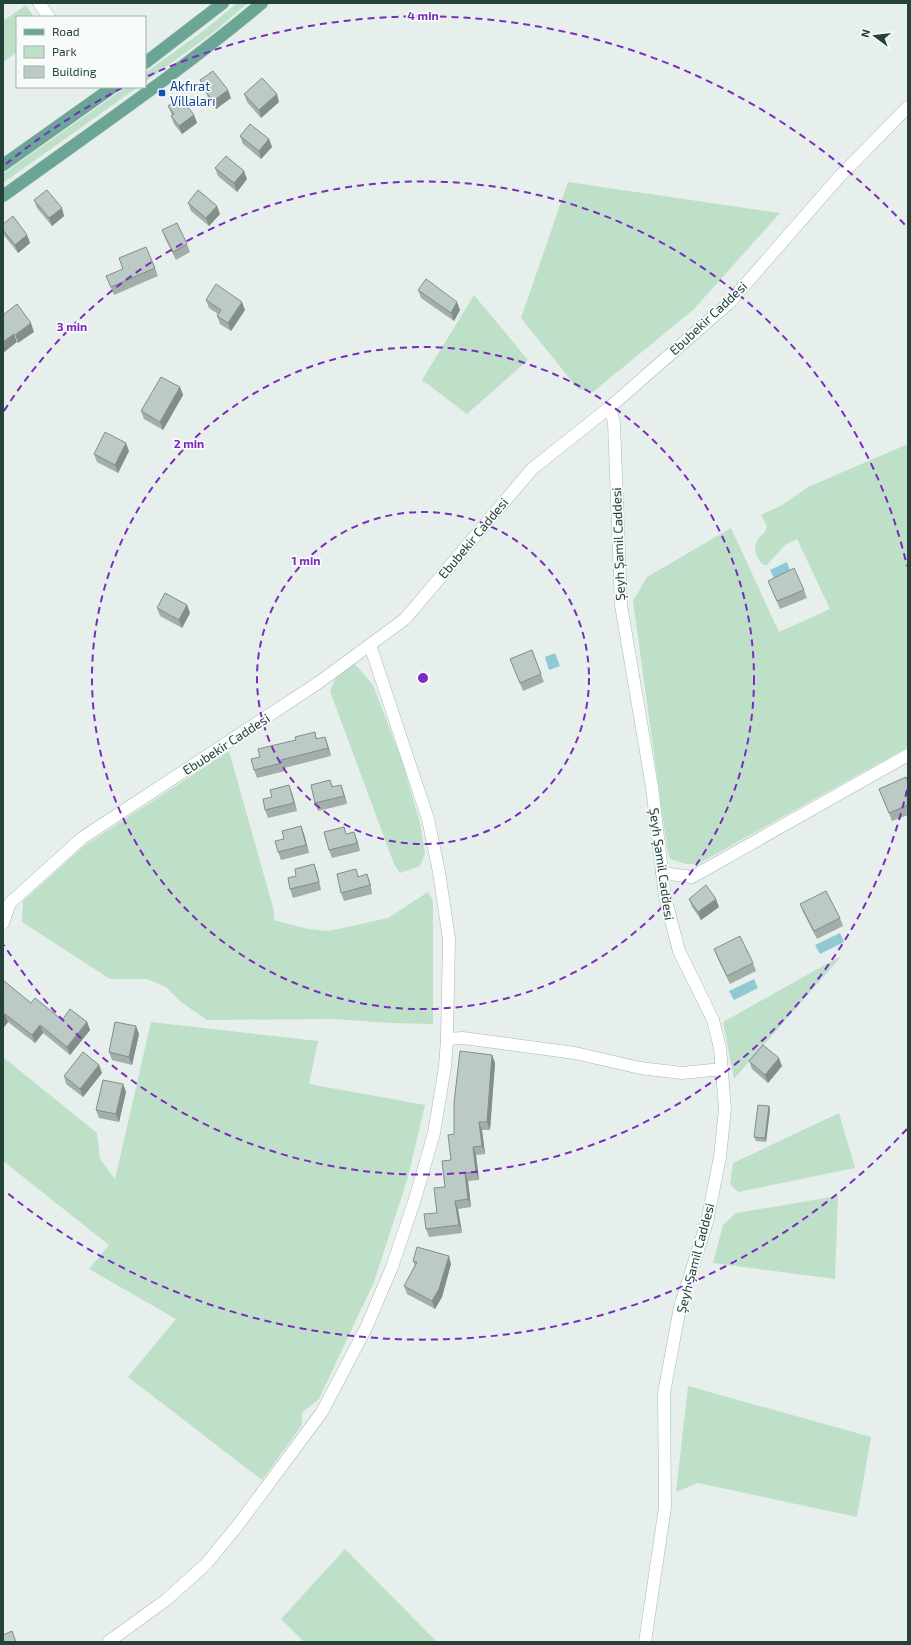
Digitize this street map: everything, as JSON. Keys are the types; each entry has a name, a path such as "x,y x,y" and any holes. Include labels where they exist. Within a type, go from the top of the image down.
{"main road":[{"path":"146,62 223,3"},
{"path":"3,196 177,69 262,3"},
{"path":"3,165 105,89"}],"street":[{"path":"39,3 48,16"},
{"name":"Ebubekir Caddesi","path":"3,924 10,903 82,838 318,683 405,619 532,469 610,407 730,302 839,177 908,107"},
{"name":"Şeyh Şamil Caddesi","path":"610,407 614,423 621,605 652,787 665,898 675,941 713,1020 722,1069 725,1109 720,1157 707,1222 680,1308 664,1393 665,1507 645,1642"},
{"path":"108,1642 166,1600 206,1564 238,1525 322,1412 333,1394 369,1322 392,1268 415,1199 434,1133 445,1067 449,939 439,872 428,819 370,645"},
{"path":"662,873 692,877 908,755"},
{"path":"447,1039 463,1038 575,1053 640,1068 682,1073 722,1069"}],"green space":[{"path":"237,3 248,3 214,32 146,81 146,72 203,31"},
{"path":"26,5 33,16 16,16 16,53 3,62 3,21"},
{"path":"125,88 137,88 3,183 3,174"},
{"path":"568,182 780,213 694,309 593,392 578,389 521,318"},
{"path":"474,295 528,360 467,414 422,380"},
{"path":"908,444 908,747 698,864 686,864 670,859 667,848 633,601 647,577 731,528 779,632 830,609 797,539 785,545 767,565 764,565 757,557 755,548 756,544 765,532 767,526 761,515 782,505 808,487"},
{"path":"355,664 373,685 402,761 420,823 425,853 420,866 400,873 394,864 330,691 337,675"},
{"path":"229,751 274,911 274,920 308,929 329,931 388,918 428,892 433,901 433,1024 333,1019 207,1020 181,1002 166,987 147,979 110,979 22,922 23,901 84,846"},
{"path":"839,957 840,958 734,1079 723,1022"},
{"path":"151,1022 318,1041 309,1084 425,1105 408,1177 374,1282 319,1399 302,1413 302,1425 262,1480 128,1377 176,1319 89,1269 109,1245 3,1161 3,1057 97,1133 100,1159 115,1179"},
{"path":"839,1113 855,1168 738,1192 730,1184 733,1163"},
{"path":"838,1196 835,1279 713,1263 723,1225 736,1213"},
{"path":"688,1386 871,1437 857,1517 698,1483 676,1492"},
{"path":"345,1549 437,1642 304,1642 281,1619"}],"water":[{"path":"787,562 790,571 774,578 770,570"},
{"path":"555,653 560,666 549,670 545,657"},
{"path":"840,933 844,942 820,954 815,945"},
{"path":"754,979 758,988 734,1000 729,991"}],"building":[{"path":"213,71 228,90 213,101 206,92 208,90 200,80"},
{"path":"262,78 277,94 259,110 244,94"},
{"path":"180,97 194,115 179,126 171,116 174,114 168,106"},
{"path":"250,124 269,139 259,151 240,136"},
{"path":"226,156 244,171 234,183 215,168"},
{"path":"47,190 62,208 49,218 34,200"},
{"path":"198,190 217,206 206,218 188,203"},
{"path":"13,216 27,235 15,245 3,230 3,224"},
{"path":"177,223 187,244 173,252 162,230"},
{"path":"146,247 155,268 111,287 106,276 123,269 119,258"},
{"path":"426,279 457,302 451,313 418,290"},
{"path":"216,284 242,302 228,323 217,316 221,310 206,300"},
{"path":"17,304 31,323 3,342 3,315"},
{"path":"161,377 180,387 160,422 141,411"},
{"path":"105,432 126,443 115,465 94,454"},
{"path":"794,568 804,590 777,601 768,581"},
{"path":"165,593 187,605 179,620 157,608"},
{"path":"532,650 541,674 520,683 510,659"},
{"path":"315,732 316,739 325,737 328,748 281,760 282,763 254,770 251,759 260,757 258,749 296,740 295,737"},
{"path":"906,777 908,782 908,805 889,813 879,789"},
{"path":"330,780 332,787 341,785 344,796 315,803 311,785"},
{"path":"289,785 294,803 265,810 263,799 272,797 270,790"},
{"path":"301,826 306,845 278,852 275,841 284,839 282,831"},
{"path":"344,827 346,834 354,832 357,843 329,850 324,832"},
{"path":"314,864 319,882 290,889 288,878 296,876 295,869"},
{"path":"356,869 358,877 367,874 370,885 341,893 337,874"},
{"path":"706,885 716,899 698,912 689,899"},
{"path":"826,891 840,918 814,931 800,904"},
{"path":"740,936 753,963 727,976 714,949"},
{"path":"4,981 31,1003 35,998 62,1020 70,1009 87,1022 67,1047 40,1025 32,1035 5,1014 3,1016"},
{"path":"115,1022 136,1026 129,1057 109,1052"},
{"path":"763,1045 779,1058 765,1075 749,1061"},
{"path":"460,1051 492,1055 487,1122 479,1122 482,1146 473,1147 476,1172 465,1173 468,1199 455,1201 459,1225 426,1229 424,1214 437,1213 434,1188 445,1187 442,1161 451,1160 448,1135 454,1134 454,1103"},
{"path":"83,1052 99,1065 80,1089 64,1076"},
{"path":"103,1080 123,1084 116,1114 96,1110"},
{"path":"758,1105 769,1106 765,1138 754,1137"},
{"path":"417,1247 449,1256 439,1289 432,1301 404,1286 417,1262 413,1261"},
{"path":"12,1631 16,1642 3,1642 3,1635"}],"place":[{"name":"Akfırat Villaları","path":"162,93"}]}
